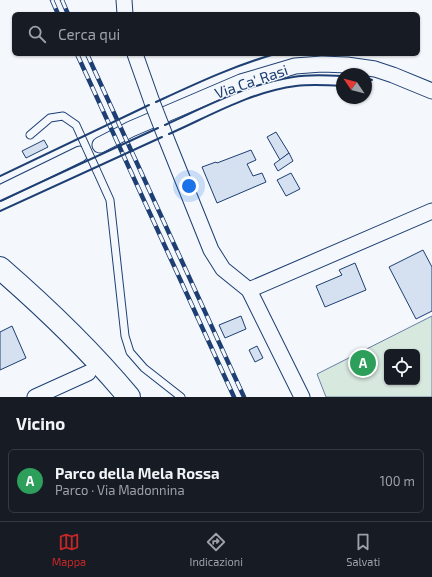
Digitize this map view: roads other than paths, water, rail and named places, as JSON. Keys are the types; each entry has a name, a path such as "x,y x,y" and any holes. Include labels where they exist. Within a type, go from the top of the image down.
{"highway":[{"path":"0,268 69,331 110,374 129,397"}],"street":[{"path":"124,0 125,12"},
{"path":"136,56 152,102 211,250 223,269 249,290 302,397"},
{"name":"Via Ca' Rasi","path":"100,145 131,129 241,82 295,66 322,64 347,65 375,69 432,91"},
{"path":"0,192 80,154"},
{"path":"249,290 432,211"},
{"path":"35,397 88,373"}],"lane":[{"path":"30,135 50,118 63,116 76,125 110,200 125,336 130,352 144,368 181,397"}],"railway":[{"path":"52,0 57,12"},
{"path":"62,0 67,12"},
{"path":"78,56 234,397"},
{"path":"88,56 244,397"}],"place":[{"name":"Parco della Mela Rossa","path":"363,363"}]}
